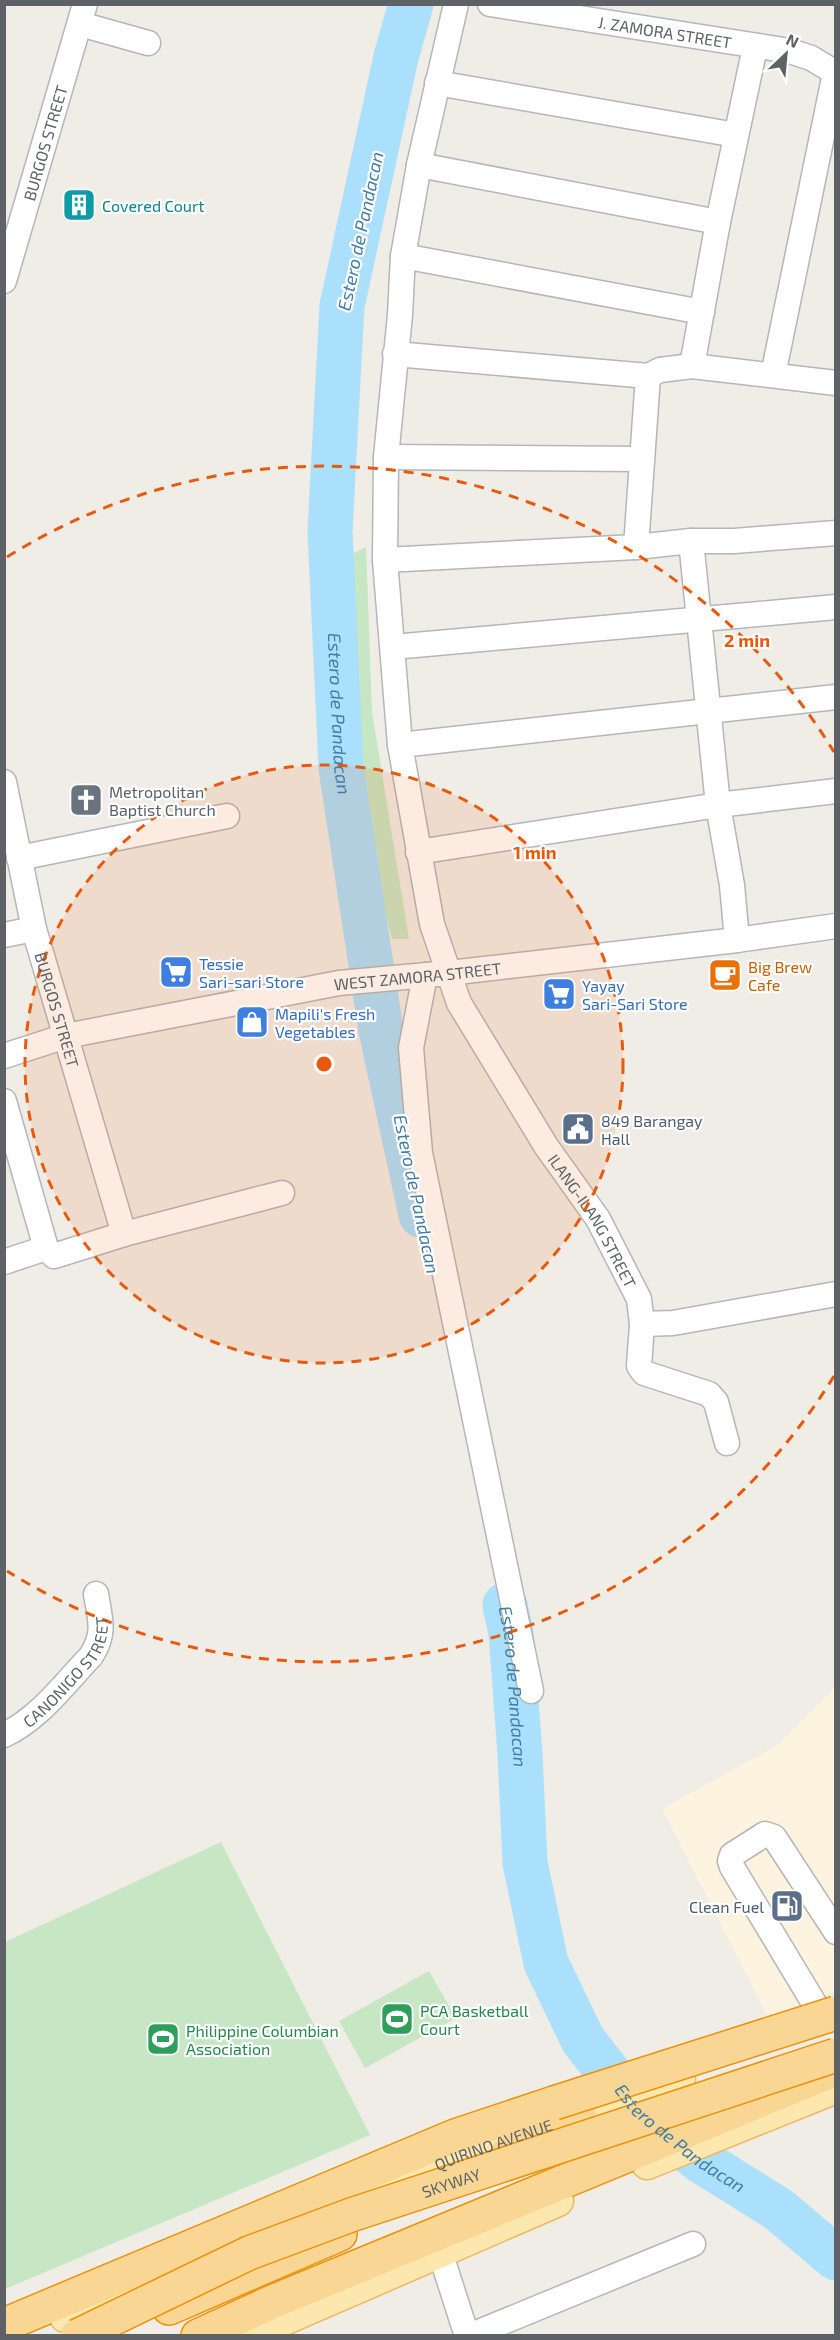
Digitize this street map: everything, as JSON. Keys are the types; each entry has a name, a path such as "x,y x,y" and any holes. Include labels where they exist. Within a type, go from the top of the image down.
{"highway":[{"path":"4,2325 455,2136 831,2014"},
{"name":"SKYWAY","path":"77,2336 249,2253 341,2219 836,2055"},
{"path":"721,2126 836,2060"},
{"path":"198,2336 272,2302 721,2126 836,2069"},
{"path":"104,2336 446,2189 579,2115"}],"main road":[{"name":"QUIRINO AVENUE","path":"20,2336 456,2156 678,2080 831,2014"},
{"path":"247,2336 620,2175 721,2126 836,2088"}],"street":[{"name":"ILANG-ILANG STREET","path":"456,4 419,165 403,256 386,458 386,560 400,745 432,924 430,975 459,1003 546,1146 598,1219 639,1299 642,1324 639,1366 644,1373 709,1394 716,1402 727,1443"},
{"name":"J. ZAMORA STREET","path":"490,4 790,51 811,58 835,73"},
{"path":"83,14 148,43"},
{"name":"BURGOS STREET","path":"4,281 83,14"},
{"path":"692,366 718,222 755,47"},
{"path":"773,375 835,73"},
{"path":"437,82 736,135"},
{"path":"419,165 718,222"},
{"path":"403,256 702,312"},
{"path":"395,354 648,376 660,370 692,366 836,383"},
{"path":"636,547 648,376"},
{"path":"386,458 641,459"},
{"path":"386,560 636,547 691,541 734,541 836,533"},
{"path":"691,541 718,805 732,885 737,940"},
{"path":"393,647 836,607"},
{"path":"400,745 836,697"},
{"name":"BURGOS STREET","path":"4,782 34,929 124,1234"},
{"path":"418,852 718,805 836,791"},
{"path":"19,858 227,816"},
{"name":"WEST ZAMORA STREET","path":"4,1056 66,1036 348,982 430,975 737,940 836,926"},
{"path":"4,935 34,929"},
{"path":"430,975 411,1048 420,1153 531,1691"},
{"path":"4,1101 50,1252"},
{"path":"4,1262 282,1193"},
{"path":"642,1324 673,1323 836,1294"},
{"name":"CANONIGO STREET","path":"4,1735 18,1729 35,1714 91,1656 98,1644 102,1629 96,1594"},
{"path":"831,2014 732,1867 730,1861 732,1855 765,1834 770,1834 836,1932"},
{"path":"440,2252 468,2336 693,2244"}],"shaded area":[{"path":"835,1687 835,1991 768,2017 662,1809 776,1746"}],"green space":[{"path":"366,547 372,712 409,939 392,939 370,853 347,636 352,554"},
{"name":"Philippine Columbian Association","path":"221,1842 370,2135 5,2289 5,1942"},
{"name":"PCA Basketball Court","path":"429,1971 456,2018 365,2068 339,2021"}],"waterway":[{"name":"Estero de Pandacan","path":"411,4 396,57 342,306 330,531 341,768 381,1030 421,1215"},
{"name":"Estero de Pandacan","path":"505,1605 511,1633 525,1863 546,1963 583,2040 638,2110 701,2161 778,2209 836,2258"}],"place":[{"name":"Covered Court","path":"79,205"},
{"name":"Metropolitan Baptist Church","path":"86,800"},
{"name":"Tessie Sari-sari Store","path":"176,972"},
{"name":"Big Brew Cafe","path":"725,975"},
{"name":"Yayay Sari-Sari Store","path":"559,994"},
{"name":"Mapili's Fresh Vegetables","path":"252,1022"},
{"name":"849 Barangay Hall","path":"578,1129"},
{"name":"Clean Fuel","path":"787,1906"},
{"name":"PCA Basketball Court","path":"397,2019"},
{"name":"Philippine Columbian Association","path":"163,2039"}]}
